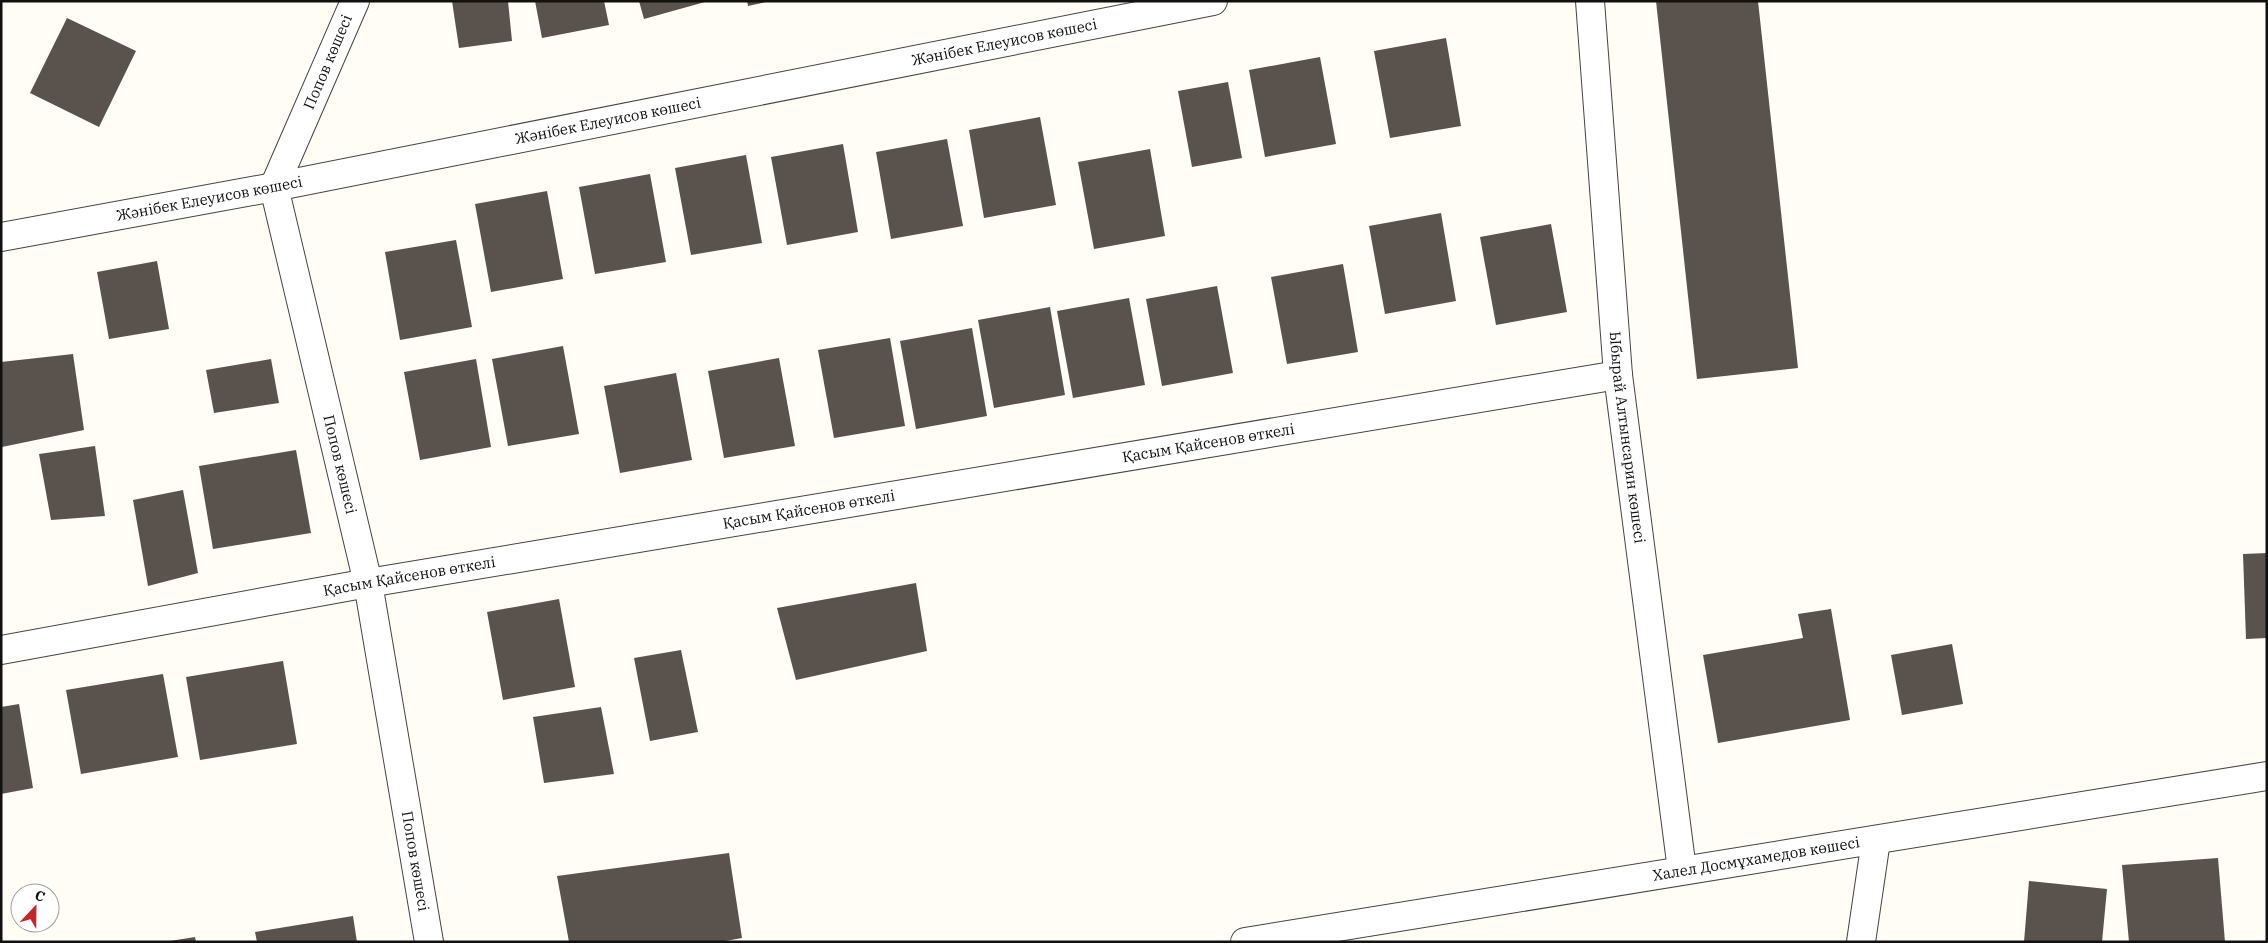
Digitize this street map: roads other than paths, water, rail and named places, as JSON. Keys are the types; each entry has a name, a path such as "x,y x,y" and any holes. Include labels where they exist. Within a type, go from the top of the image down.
{"street":[{"name":"Попов көшесі","path":"355,1 274,187 368,583 429,942"},
{"name":"Жәнібек Елеуисов көшесі","path":"1,237 274,187 1213,1"},
{"name":"Ыбырай Алтынсарин көшесі","path":"1590,1 1618,374 1682,870"},
{"name":"Қасым Қайсенов өткелі","path":"1,650 368,583 1618,374"},
{"name":"Халел Досмұхамедов көшесі","path":"1245,942 2267,776"},
{"path":"1860,942 1876,840"}]}
